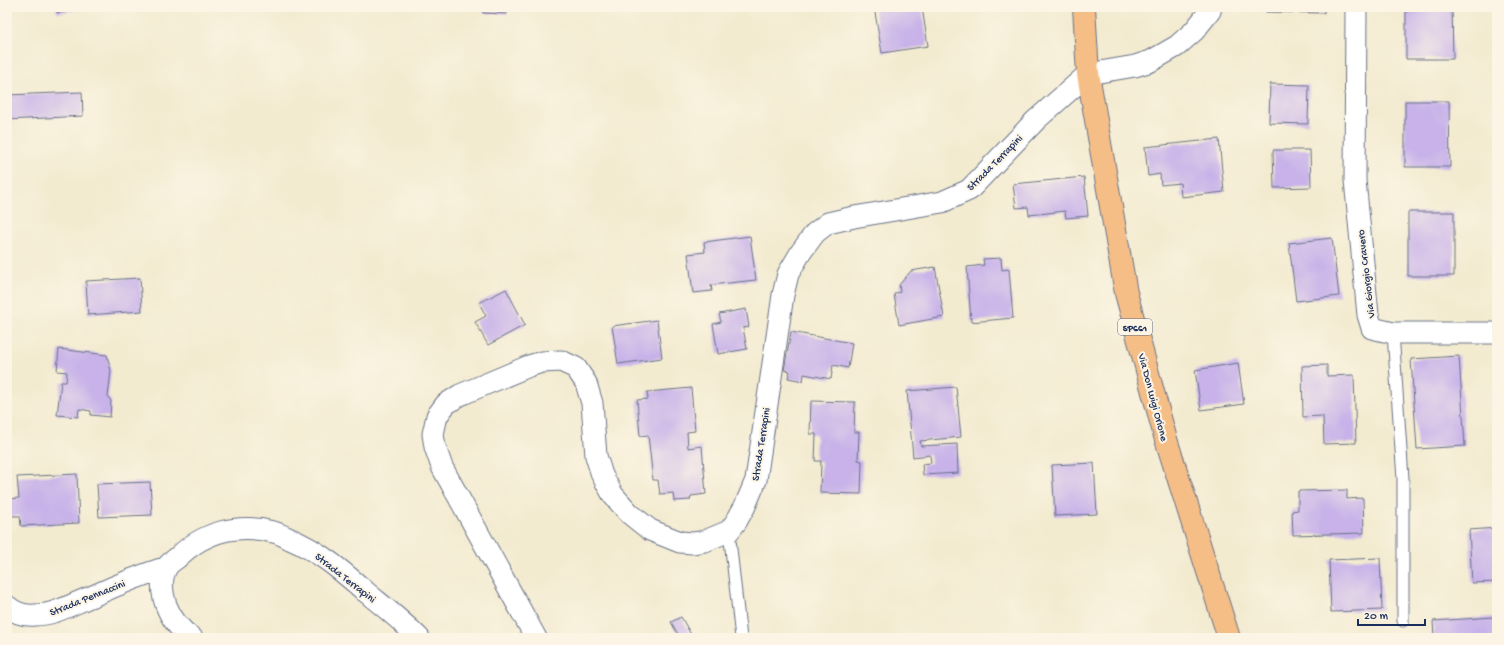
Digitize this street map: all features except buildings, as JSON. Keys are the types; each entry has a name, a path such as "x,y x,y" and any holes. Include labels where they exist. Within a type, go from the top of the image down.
{"main road":[{"name":"Via Don Luigi Orione","path":"1084,7 1088,74 1126,293 1165,436 1229,638"}],"street":[{"path":"1088,74 1135,66 1151,61 1177,46 1194,32 1210,11 1211,7"},
{"name":"Via Giorgio Cravero","path":"1356,7 1355,180 1368,315 1372,328 1393,333"},
{"name":"Strada Terrapini","path":"729,531 745,506 756,480 783,295 788,274 801,252 815,233 828,223 942,202 969,190 1036,120 1088,74"},
{"path":"1393,333 1497,333"},
{"path":"536,638 442,467 435,447 433,434 437,416 446,404 460,395 542,362 561,361 576,368 586,383 592,403 596,456 602,475 613,494 630,514 650,530 680,542 693,543 705,541 729,531"},
{"name":"Strada Terrapini","path":"167,567 187,548 205,536 224,530 248,529 273,532 303,544 329,560 406,625 419,638"},
{"path":"167,567 163,579 163,595 168,610 177,625 192,638"},
{"name":"Strada Pennaccini","path":"7,606 24,615 36,616 54,612 137,577 167,567"}],"lane":[{"path":"1393,333 1403,479 1403,621"},
{"path":"729,531 741,638"}]}
